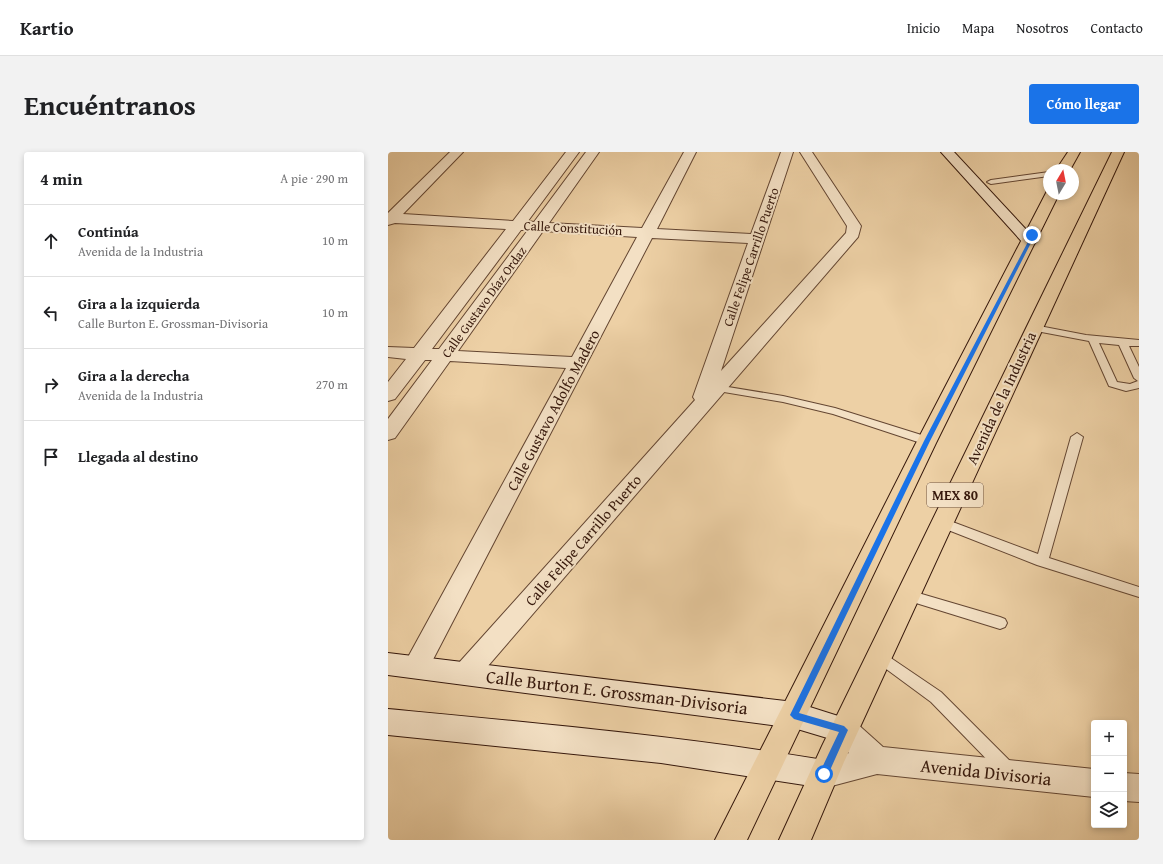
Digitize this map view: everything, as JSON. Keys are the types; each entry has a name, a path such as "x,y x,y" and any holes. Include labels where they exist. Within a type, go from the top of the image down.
{"main road":[{"path":"1067,164 1074,152"},
{"name":"Avenida de la Industria","path":"795,840 844,730 1118,152"},
{"name":"MEX 80","path":"731,840 770,764 927,441 1049,200"}],"street":[{"path":"389,219 456,152"},
{"name":"Calle Gustavo Díaz Ordaz","path":"388,395 573,152"},
{"name":"Calle Gustavo Díaz Ordaz","path":"388,433 593,152"},
{"name":"Calle Gustavo Adolfo Madero","path":"416,667 690,152"},
{"name":"Calle Felipe Carrillo Puerto","path":"700,407 787,152"},
{"name":"Calle Felipe Carrillo Puerto","path":"466,673 853,234 854,226 806,152"},
{"path":"947,152 1032,235"},
{"path":"961,152 991,182 1032,235"},
{"name":"Calle Constitución","path":"389,219 757,238"},
{"path":"388,352 578,363"},
{"name":"Calle Burton E. Grossman-Divisoria","path":"388,664 794,715 844,730"},
{"path":"388,722 664,750 770,764 824,774"},
{"path":"844,730 877,760"},
{"name":"Avenida Divisoria","path":"824,774 877,760 1091,784"},
{"path":"1127,787 1139,788"}],"lane":[{"path":"991,182 1043,175"},
{"path":"1034,328 1093,340 1139,343"},
{"path":"1093,340 1113,384 1125,388 1137,386 1139,384"},
{"path":"1123,342 1139,378"},
{"path":"716,388 783,399 836,411 927,441"},
{"path":"1042,561 1077,438"},
{"path":"942,523 1137,595"},
{"path":"908,595 1000,623"},
{"path":"879,656 936,697 1012,775"}],"route":[{"path":"824,774 844,730 794,715 927,441 1032,235"}]}
